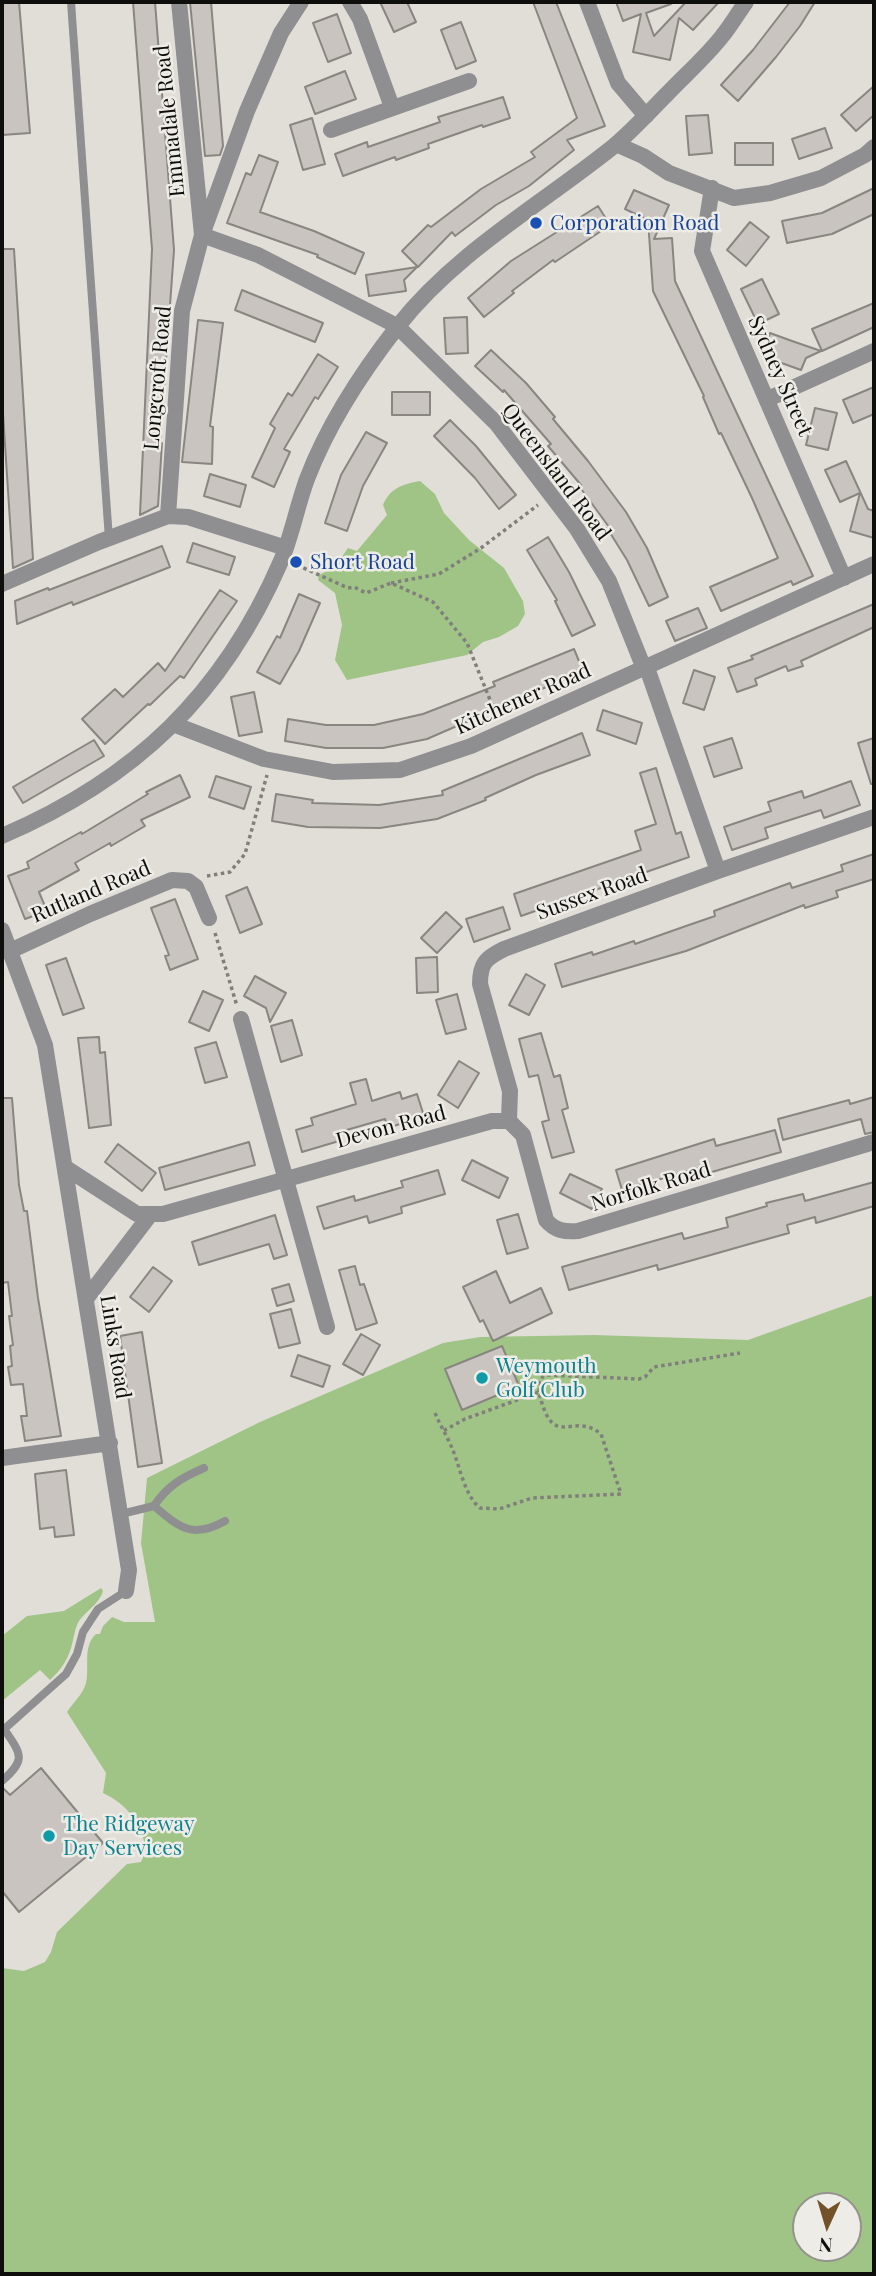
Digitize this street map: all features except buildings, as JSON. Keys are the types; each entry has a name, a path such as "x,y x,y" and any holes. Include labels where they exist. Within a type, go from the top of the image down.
{"street":[{"name":"Emmadale Road","path":"179,2 202,235"},
{"name":"Longcroft Road","path":"168,516 182,312 202,235 247,111 282,33 301,2"},
{"path":"350,2 360,19 392,107"},
{"path":"587,2 618,83 646,116"},
{"path":"2,836 77,800 125,768 173,724 236,649 253,621 284,553 307,479 335,418 397,327 421,300 477,250 616,144 722,36 746,2"},
{"path":"331,130 470,81"},
{"path":"616,144 643,156 669,173 734,198 771,192 821,178 865,155 874,147"},
{"name":"Sydney Street","path":"712,188 702,251 844,578"},
{"name":"Queensland Road","path":"202,235 258,255 397,327 496,423 577,529 609,581 641,661 647,668 718,871"},
{"path":"768,399 874,351"},
{"path":"2,583 168,516 188,517 284,553"},
{"name":"Kitchener Road","path":"173,724 271,760 333,772 400,770 471,746 874,564"},
{"name":"Sussex Road","path":"509,1121 510,1091 480,984 480,969 486,958 504,949 718,871 874,817"},
{"name":"Rutland Road","path":"10,951 89,914 172,880 188,881 196,887"},
{"path":"196,887 209,918"},
{"name":"Links Road","path":"2,930 45,1045 121,1514 129,1570 126,1591"},
{"path":"241,1019 327,1327"},
{"name":"Devon Road","path":"150,1215 163,1214 492,1121 509,1121"},
{"name":"Norfolk Road","path":"509,1121 523,1135 546,1220 552,1227 565,1232 578,1231 874,1142"},
{"path":"66,1168 128,1210 150,1215"},
{"path":"86,1299 150,1215"},
{"path":"2,1458 110,1443"}],"lane":[{"path":"71,2 109,539"},
{"path":"121,1514 154,1506 163,1492 174,1483 204,1468"},
{"path":"154,1506 174,1524 196,1531 207,1530 225,1521"},
{"name":"Links Road","path":"2,1781 16,1769 20,1758 16,1745 3,1730 66,1674 78,1654 83,1632 99,1609 126,1591"}],"path":[{"path":"284,553 348,588 354,587 366,593 391,583 439,574 481,548 551,495"},
{"path":"391,583 433,602 467,643 503,731"},
{"path":"196,887 209,874 230,872 245,854 271,760"},
{"path":"209,918 241,1019"},
{"path":"435,1413 455,1454 471,1497 480,1508 499,1509 532,1498 621,1494 601,1434 587,1426 562,1427 553,1425 548,1420 539,1392 543,1376 639,1379 645,1377 654,1367 740,1353"},
{"path":"443,1431 465,1419 539,1392"}],"green space":[{"path":"420,481 435,494 444,513 469,540 504,568 523,601 525,614 518,626 499,637 483,642 467,655 347,680 335,660 342,625 335,593 318,580 319,575 335,567 348,548 357,551 387,515 383,505 393,491 403,485"},
{"name":"Weymouth Golf Club","path":"874,1295 874,2274 2,2274 2,1968 24,1971 45,1962 57,1932 127,1864 141,1862 146,1851 132,1816 119,1803 103,1793 106,1773 67,1712 85,1687 89,1645 96,1634 100,1634 103,1626 112,1617 124,1622 155,1622 141,1543 147,1478 260,1422 443,1343 480,1337 594,1335 748,1340"},
{"path":"101,1588 103,1591 99,1599 79,1621 69,1653 57,1673 50,1680 40,1670 2,1701 2,1636 27,1616 64,1611"}],"place":[{"name":"Corporation Road","path":"536,223"},
{"name":"Short Road","path":"296,562"},
{"name":"Weymouth Golf Club","path":"482,1378"},
{"name":"The Ridgeway Day Services","path":"49,1836"}]}
